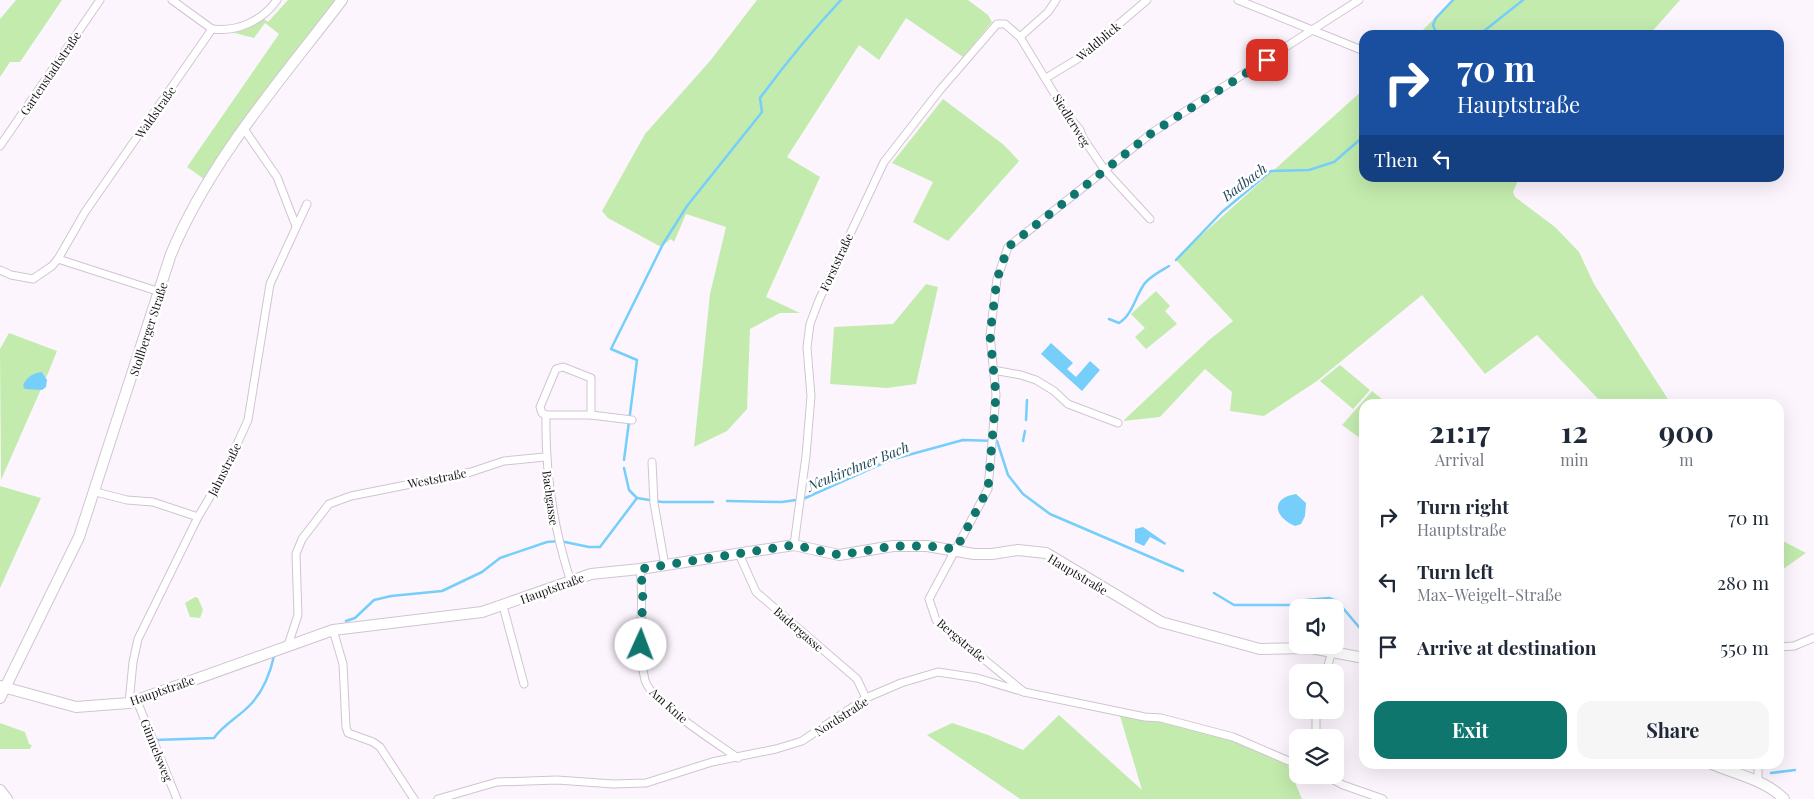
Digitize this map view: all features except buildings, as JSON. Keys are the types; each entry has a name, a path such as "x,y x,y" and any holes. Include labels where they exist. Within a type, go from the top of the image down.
{"street":[{"name":"Gartenstadtstraße","path":"0,146 100,0"},
{"path":"172,0 212,29 225,30 262,17 277,0"},
{"name":"Stollberger Straße","path":"0,698 3,686 67,564 96,492 171,254 185,221 244,129 342,0"},
{"path":"1020,36 1048,12 1056,0"},
{"name":"Waldblick","path":"1046,78 1079,58 1147,0"},
{"path":"1238,0 1359,49"},
{"name":"Bergstraße","path":"1024,692 936,620 932,613 929,599 931,592 988,489 996,395 990,335 997,279 1008,247 1153,132 1359,0"},
{"name":"Siedlerweg","path":"997,24 1005,24 1020,36 1104,170 1150,219"},
{"name":"Forststraße","path":"794,545 806,456 811,396 807,347 810,324 819,300 884,162 940,90 997,24"},
{"name":"Waldstraße","path":"58,259 85,212 212,29"},
{"path":"244,129 277,177 296,226"},
{"name":"Jahnstraße","path":"133,702 133,662 138,639 198,517 223,475 248,420 270,284 307,204"},
{"path":"0,270 11,275 33,279 52,266 58,259 160,292"},
{"name":"Bachgasse","path":"570,579 558,541 545,456 546,415 542,413 540,407 556,369 559,367 589,375 591,378 591,415"},
{"path":"992,370 1021,375 1036,380 1054,391 1068,404 1118,423"},
{"path":"546,415 591,415 632,420"},
{"name":"Weststraße","path":"288,645 298,615 296,554 302,538 329,504 351,496 471,472 504,461 545,456"},
{"path":"652,462 654,500 665,566"},
{"path":"96,492 127,500 153,502 198,517"},
{"name":"Hauptstraße","path":"3,686 76,707 133,702 333,630 399,624 482,612 503,606 570,579 591,574 665,566 794,545 840,555 893,546 927,546 956,549 974,554 992,554 1018,550 1046,554 1161,622 1260,648 1289,646"},
{"name":"Badergasse","path":"739,554 756,592 857,680 866,698"},
{"name":"Am Knie","path":"640,569 643,589 641,645 647,686 666,705 738,758"},
{"path":"503,606 524,684"},
{"path":"333,630 343,664 346,727 348,733 373,742 380,747 414,799"},
{"path":"1784,647 1794,646 1813,638"},
{"name":"Hauptstraße","path":"1344,654 1359,657"},
{"name":"Nordstraße","path":"438,799 497,782 557,780 613,784 646,783 712,762 738,758 802,741 866,698 901,683 938,672 977,678 1024,692 1145,717 1161,718 1233,736 1289,761"},
{"name":"Günnelsweg","path":"133,702 177,799"},
{"path":"1725,769 1758,782 1777,792 1784,799"},
{"path":"1758,769 1758,782"},
{"path":"1341,784 1383,799"},
{"path":"0,790 6,799"}],"green space":[{"path":"16,0 62,0 20,62 10,62 0,77 0,19"},
{"path":"288,0 335,0 204,179 187,167 279,34 265,23 254,38 231,32 264,19 268,22"},
{"path":"757,0 968,0 988,15 992,22 963,57 906,18 879,60 859,45 787,157 820,177 766,297 800,313 780,313 750,329 747,409 727,431 694,447 710,294 726,227 686,214 674,242 671,239 661,247 608,218 602,211 645,134 710,61"},
{"path":"1452,0 1680,0 1653,30 1423,30"},
{"path":"1359,93 1359,182 1517,182 1513,192 1515,197 1555,227 1579,252 1594,284 1668,399 1598,399 1537,335 1485,374 1422,295 1317,381 1264,416 1230,411 1232,392 1205,369 1160,417 1123,421 1209,340 1233,321 1175,259"},
{"path":"943,99 1004,145 1019,161 948,241 913,222 933,182 892,163"},
{"path":"926,284 938,287 916,384 887,388 830,384 834,327 893,324"},
{"path":"1156,291 1170,306 1165,311 1177,324 1146,349 1135,337 1145,328 1131,314"},
{"path":"9,333 57,351 46,378 42,372 25,388 41,389 1,480 0,349"},
{"path":"1340,365 1370,390 1362,399 1359,399 1359,402 1353,409 1320,381"},
{"path":"1372,391 1382,399 1365,399"},
{"path":"1359,406 1359,437 1342,425"},
{"path":"0,486 41,498 0,588"},
{"path":"1784,542 1806,553 1784,568"},
{"path":"195,597 198,598 203,610 200,618 190,617 185,603"},
{"path":"1059,715 1142,790 1120,716 1178,724 1230,739 1287,763 1289,768 1289,784 1296,784 1302,799 1020,799 927,735 952,723 988,735 1023,750"},
{"path":"0,723 25,732 29,744 32,745 30,749 0,749"}],"water":[{"path":"1051,343 1073,363 1067,369 1076,377 1090,361 1100,370 1082,391 1041,354"},
{"path":"42,372 47,380 46,387 42,390 25,389 23,386 28,378 33,374"},
{"path":"1296,494 1306,503 1305,516 1301,524 1295,526 1283,518 1278,508 1282,499"},
{"path":"1143,527 1166,543 1165,545 1150,537 1144,546 1135,542 1135,529"}],"waterway":[{"path":"624,460 637,360 611,349 663,244 687,206 762,112 760,98 799,48 841,0"},
{"path":"1435,30 1433,25 1436,18 1453,0"},
{"name":"Badbach","path":"1485,30 1523,0"},
{"name":"Badbach","path":"1176,260 1222,212 1271,171 1309,170 1334,162 1359,140"},
{"path":"1109,319 1119,323 1123,320 1145,283 1169,266"},
{"path":"1026,420 1027,400"},
{"path":"1023,441 1025,431"},
{"name":"Neukirchner Bach","path":"727,501 782,502 803,499 890,460 963,440 997,441 1008,475 1023,494 1050,514 1183,571"},
{"path":"624,468 629,490 637,498"},
{"name":"Neukirchner Bach","path":"346,621 355,618 374,600 391,596 442,591 482,572 500,558 547,542 560,541 589,547 600,547 637,498 662,502 713,502"},
{"name":"Neukirchner Bach","path":"1214,593 1234,605 1293,605 1306,600 1329,598 1337,601 1359,627"},
{"path":"154,740 214,738 256,699 266,682 274,656"},
{"name":"Neukirchner Bach","path":"1771,773 1795,770"}],"route":[{"path":"641,645 643,589 640,569 794,545 840,555 893,546 927,546 956,549 988,489 996,395 990,335 997,279 1002,259 1008,247 1040,219 1153,132 1267,60"}]}
